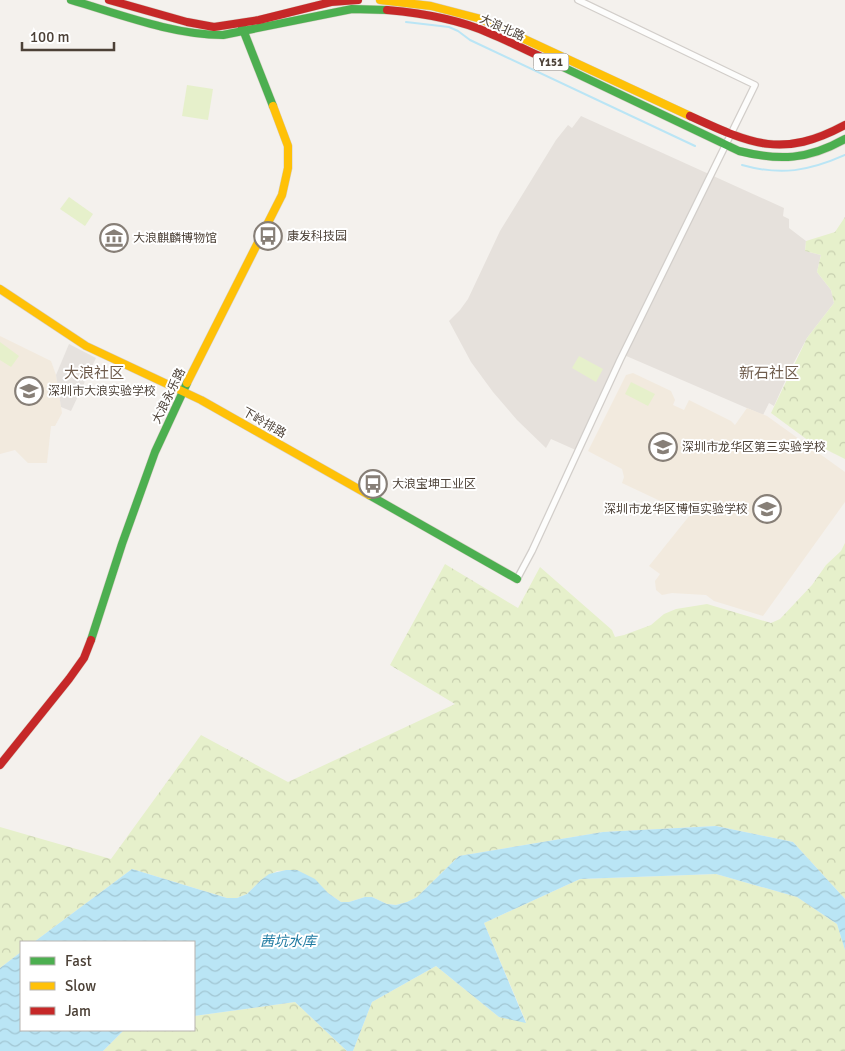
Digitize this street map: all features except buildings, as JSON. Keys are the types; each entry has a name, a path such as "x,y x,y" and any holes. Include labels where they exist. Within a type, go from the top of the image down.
{"main road":[{"name":"大浪北路","path":"71,0 192,33 213,35 331,2 358,0"},
{"name":"大浪北路","path":"109,0 204,26 214,27 242,27 352,9 387,10 449,19 488,32 725,145 762,157 787,159 814,154 845,139"},
{"name":"大浪北路","path":"380,0 432,5 481,19 730,134 759,144 780,146 802,144 829,135 845,125"},
{"name":"大浪永乐路","path":"0,765 84,658 155,452 183,391 282,195 288,168 288,146 242,27"},
{"name":"下岭排路","path":"0,288 86,346 201,400 517,579"}],"street":[{"path":"517,579 532,551 620,360 755,85 578,0"}],"shaded area":[{"path":"581,116 784,208 783,216 789,219 789,228 806,241 805,251 821,255 817,272 831,290 834,303 807,338 774,406 769,403 763,415 624,355 578,451 551,439 546,448 517,420 471,362 449,321 468,299 500,231 556,140 568,125 572,128"},
{"name":"深圳市大浪实验学校","path":"0,336 51,361 56,375 62,413 55,426 51,426 47,463 28,463 15,450 0,454"},
{"path":"69,344 96,358 71,411 61,407 56,375"},
{"name":"深圳市龙华区博恒实验学校","path":"633,373 671,391 675,400 673,405 684,410 689,400 731,421 735,425 747,408 767,416 845,472 845,502 763,616 714,601 706,595 672,593 662,595 656,590 655,581 660,574 649,566 690,515 622,483 624,477 622,469 588,451 626,375"}],"green space":[{"path":"187,85 213,89 208,120 182,116"},
{"path":"69,197 93,214 85,226 60,209"},
{"path":"845,217 845,459 809,441 771,413 807,338 834,303 831,290 817,272 821,255 805,251 806,241 835,232"},
{"path":"0,342 19,356 11,367 0,360"},
{"path":"579,356 603,369 596,382 572,368"},
{"path":"631,382 655,394 648,406 625,394"},
{"path":"845,543 845,899 793,842 716,826 603,832 459,856 417,897 396,905 387,904 372,897 341,902 297,870 277,871 261,880 247,894 237,898 227,898 132,869 35,941 20,941 20,953 0,968 0,827 111,859 201,735 288,782 455,704 390,665 445,564 518,608 540,567 612,630 615,637 651,625 664,614 676,609 707,604 771,623 780,619 812,585 826,565 841,551"},
{"path":"716,874 797,897 837,924 845,950 845,1051 353,1051 372,1002 436,966 499,1017 526,1022 484,923 580,879"},
{"path":"295,1002 347,1051 103,1051 123,1031 195,1031 195,1016"}],"water":[{"name":"茜坑水库","path":"716,826 793,842 845,899 845,950 837,924 797,897 716,874 580,879 484,923 526,1023 499,1017 436,966 372,1002 353,1051 347,1051 295,1002 195,1016 195,941 35,941 132,869 227,898 237,898 247,894 269,874 286,870 297,870 315,879 328,893 341,902 372,897 387,904 396,905 417,897 459,856 603,832"},
{"path":"20,953 20,1031 123,1031 103,1051 0,1051 0,968"}],"waterway":[{"path":"406,22 449,27 470,40 695,146"},
{"path":"742,165 769,170 795,170 819,165 845,155"}],"traffic: fast":[{"path":"71,0 166,28 185,32 223,35 352,9 387,10"},
{"path":"242,27 273,106"},
{"path":"546,59 739,151 767,156 793,157 818,151 845,139"},
{"path":"91,640 122,544 155,452 187,383"},
{"path":"369,495 517,579"}],"traffic: slow":[{"path":"380,0 431,6 481,19 690,116"},
{"path":"187,383 282,195 288,168 288,146 273,106"},
{"path":"0,289 86,346 201,400 369,495"}],"traffic: jam":[{"path":"109,0 187,22 214,27 259,20 331,2 358,0"},
{"path":"387,10 426,15 465,24 546,59"},
{"path":"690,116 731,134 767,144 803,142 823,136 845,125"},
{"path":"0,765 69,679 84,658 91,640"}],"place":[{"name":"康发科技园","path":"268,236"},
{"name":"大浪麒麟博物馆","path":"114,238"},
{"name":"深圳市大浪实验学校","path":"29,391"},
{"name":"深圳市龙华区第三实验学校","path":"663,447"},
{"name":"大浪宝坤工业区","path":"373,484"},
{"name":"深圳市龙华区博恒实验学校","path":"767,509"}],"district":[{"name":"大浪社区","path":"94,373"},
{"name":"新石社区","path":"769,373"}]}
